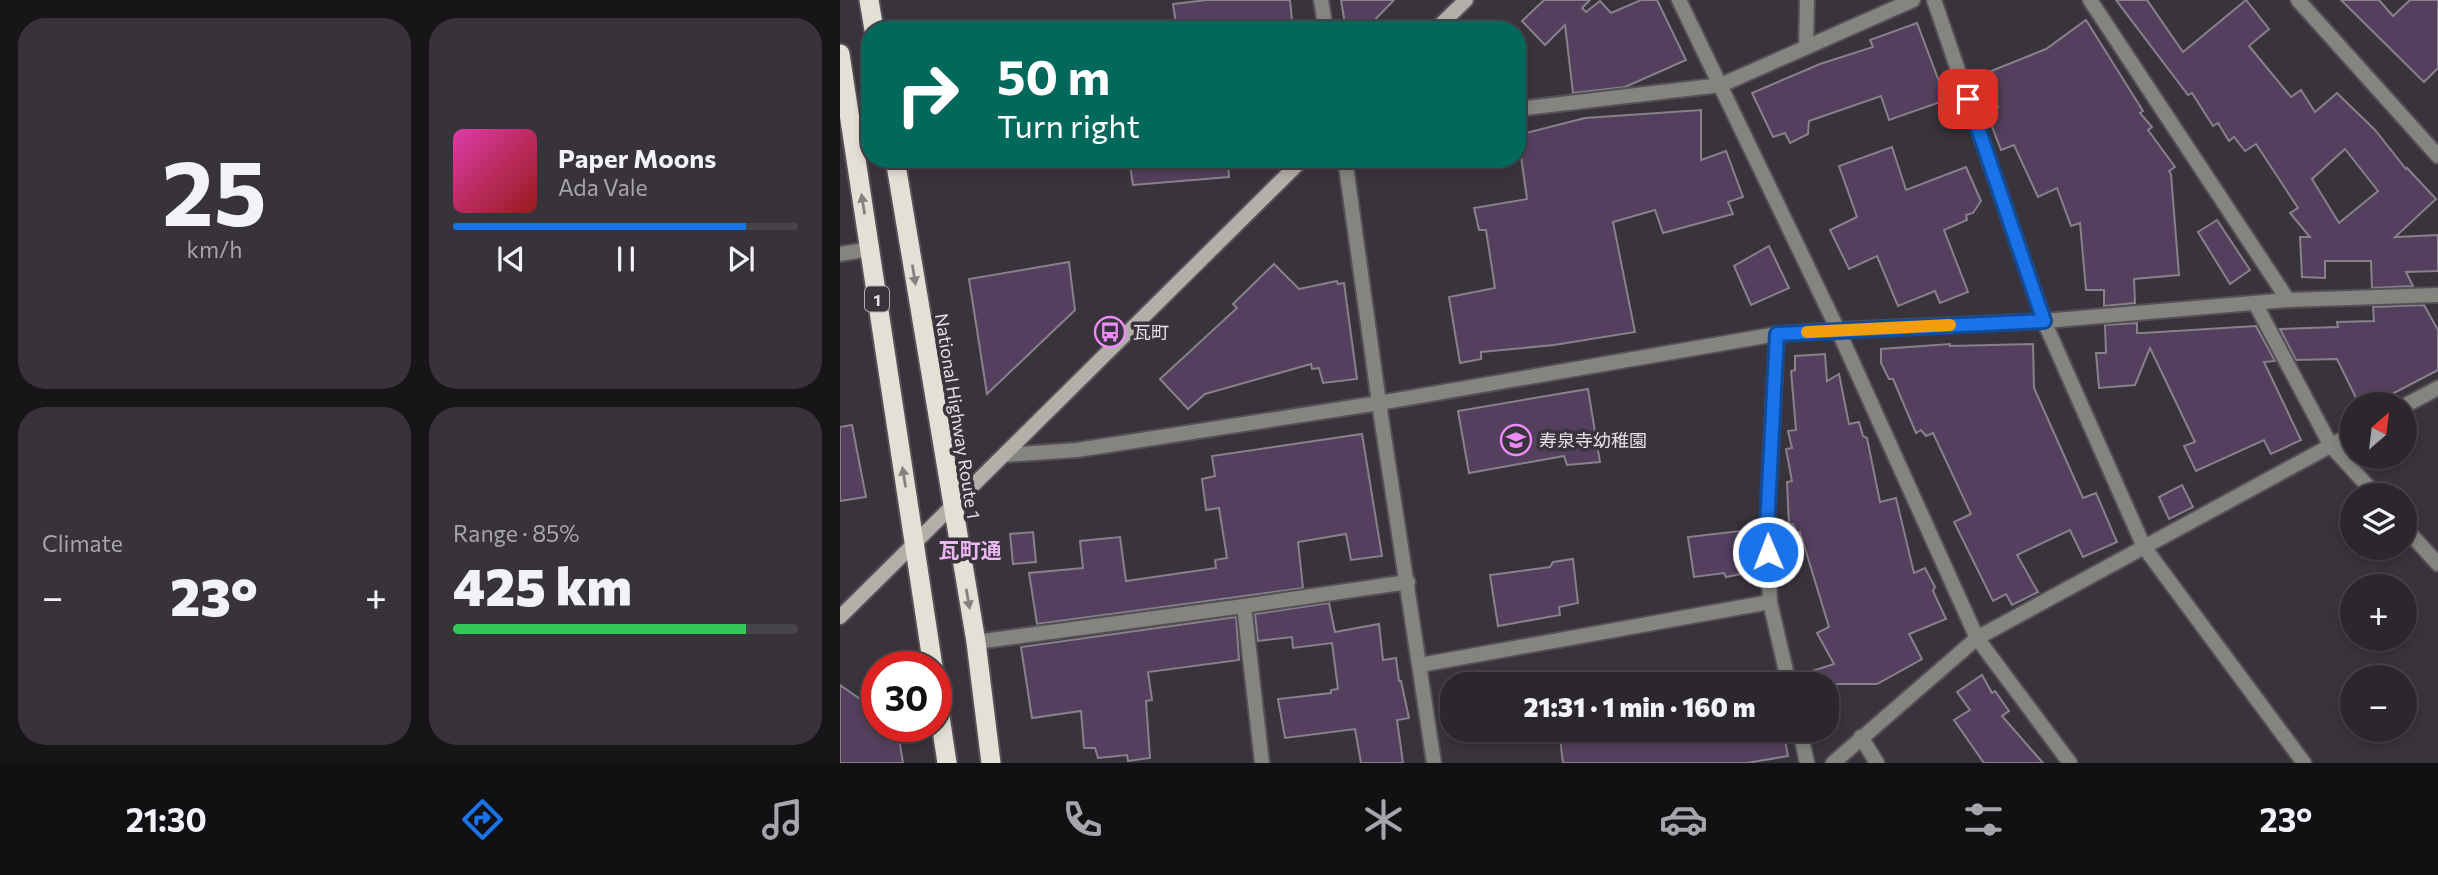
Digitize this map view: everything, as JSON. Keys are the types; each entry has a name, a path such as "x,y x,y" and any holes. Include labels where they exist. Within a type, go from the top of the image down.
{"highway":[{"path":"869,0 872,21"},
{"name":"1","path":"840,54 931,651"},
{"name":"National Highway Route 1","path":"896,168 976,642 991,763"},
{"path":"944,742 947,763"}],"main road":[{"path":"1444,21 1466,0"},
{"path":"840,617 1294,168"}],"street":[{"path":"1321,0 1324,21"},
{"path":"1679,0 1838,330 1977,638 2070,763"},
{"path":"1806,47 1807,0"},
{"path":"1526,108 1721,85 1913,0"},
{"path":"1934,0 2044,321 2144,547 2304,763"},
{"path":"2090,0 2288,300"},
{"path":"2298,0 2438,156"},
{"path":"1346,168 1434,763"},
{"path":"840,254 870,249"},
{"path":"1006,455 1077,450 1379,403 1777,334 2044,321 2288,300 2438,295"},
{"path":"2255,303 2331,446 2365,483"},
{"path":"1777,334 1767,527 1770,601 1786,672"},
{"path":"2417,399 2438,388"},
{"path":"1833,763 1977,638 2340,441"},
{"path":"2417,541 2438,564"},
{"path":"976,642 1408,582"},
{"path":"1420,665 1770,601"},
{"path":"1244,606 1262,763"},
{"path":"1861,737 1877,763"},
{"path":"1803,742 1807,763"}],"building":[{"path":"1207,0 1290,0 1292,21 1176,21 1173,4"},
{"path":"1341,0 1394,0 1374,21 1344,21"},
{"path":"1544,0 1590,0 1582,8 1586,12 1600,1 1611,13 1641,0 1657,0 1686,60 1625,87 1573,93 1565,25 1545,45 1526,25 1526,21 1522,21"},
{"path":"2116,0 2147,0 2183,52 2246,0 2269,29 2249,46 2291,97 2301,90 2315,112 2337,93 2375,130 2406,169 2436,199 2395,237 2438,235 2438,271 2406,272 2413,286 2372,288 2371,261 2325,261 2325,278 2302,277 2300,237 2310,237 2290,213 2298,208 2256,144 2245,151 2234,137 2229,141 2218,123 2213,126 2192,93 2188,95","holes":["2345,149 2378,191 2339,223 2312,179"]},
{"path":"2341,0 2379,0 2393,16 2410,0 2438,0 2438,68 2424,82"},
{"path":"2086,20 2143,111 2140,113 2152,127 2148,130 2175,167 2169,171 2179,275 2134,279 2135,303 2104,306 2104,290 2086,290 2080,223 2071,226 2057,188 2038,197 2014,145 2001,150 1986,111 1998,107 1986,73 2046,49"},
{"path":"1917,23 1946,100 1889,120 1881,96 1809,121 1808,134 1790,143 1785,133 1773,137 1752,93 1820,64 1873,47 1870,40"},
{"path":"1701,110 1701,160 1726,151 1743,197 1728,202 1733,214 1663,233 1655,210 1613,222 1635,332 1554,345 1481,352 1481,359 1460,363 1449,297 1495,288 1486,230 1479,230 1474,208 1527,199 1523,168 1526,168 1526,133 1585,118"},
{"path":"1892,147 1906,190 1966,167 1981,201 1973,213 1966,215 1967,220 1944,230 1968,292 1940,303 1935,291 1898,306 1877,256 1849,269 1830,230 1857,217 1839,166"},
{"path":"1130,168 1228,168 1229,177 1133,185"},
{"path":"2217,220 2250,270 2230,284 2198,232"},
{"path":"1769,246 1789,288 1751,305 1734,266"},
{"path":"1069,262 1075,310 987,394 969,279"},
{"path":"1274,264 1299,289 1337,281 1338,284 1344,283 1357,379 1323,383 1319,368 1312,369 1311,364 1205,394 1188,409 1160,379 1237,308 1233,304"},
{"path":"2424,305 2438,330 2438,370 2396,392 2353,392 2337,359 2296,360 2280,329 2338,327 2337,322 2374,321 2373,307"},
{"path":"2137,323 2137,333 2256,326 2275,361 2264,362 2301,440 2271,454 2264,440 2196,471 2184,446 2195,442 2150,348 2135,385 2099,388 2096,353 2106,353 2105,325"},
{"path":"1950,344 2033,344 2034,388 2083,498 2096,493 2117,542 2083,557 2070,530 2017,555 2038,592 2012,605 2006,594 1993,601 1954,522 1971,514 1933,433 1926,436 1921,430 1916,433 1893,379 1889,379 1881,363 1881,349"},
{"path":"1825,354 1827,381 1839,374 1849,424 1859,422 1863,436 1867,438 1880,502 1896,498 1914,573 1925,568 1946,619 1909,634 1922,659 1877,684 1839,684 1839,672 1809,672 1834,664 1817,633 1829,627 1800,532 1797,533 1793,524 1789,524 1787,482 1792,481 1786,449 1792,448 1788,431 1796,430 1791,371 1795,370 1795,356"},
{"path":"1588,389 1600,462 1567,465 1564,456 1469,473 1458,411"},
{"path":"852,425 866,497 840,501 840,427"},
{"path":"1362,434 1382,556 1351,560 1346,534 1298,542 1303,588 1037,624 1029,573 1083,568 1080,541 1120,537 1126,581 1216,568 1215,560 1227,558 1219,508 1206,510 1202,479 1215,476 1212,456"},
{"path":"2182,485 2193,507 2169,519 2159,497"},
{"path":"1740,531 1746,573 1726,577 1724,573 1694,577 1688,537"},
{"path":"1033,532 1036,562 1013,564 1010,534"},
{"path":"1573,559 1578,603 1559,607 1560,615 1498,626 1490,575 1550,567 1553,562"},
{"path":"1329,603 1335,632 1379,624 1383,660 1396,658 1409,718 1397,720 1403,763 1361,763 1355,729 1285,738 1278,699 1331,693 1331,690 1338,689 1332,643 1293,648 1292,637 1258,641 1255,614"},
{"path":"1236,617 1239,660 1148,672 1152,700 1146,701 1150,758 1128,761 1127,755 1098,758 1095,748 1084,748 1081,711 1032,718 1021,647"},
{"path":"1982,675 1992,693 1995,691 2009,711 2002,716 2043,763 1984,763 1954,720 1970,710 1957,692"},
{"path":"840,685 861,700 861,742 900,742 903,763 840,763"},
{"path":"1560,742 1785,742 1788,756 1747,763 1563,763"}],"slow traffic":[{"path":"1807,332 1950,325"}],"place":[{"name":"瓦町","path":"1110,332"},
{"name":"寿泉寺幼稚園","path":"1516,440"}],"district":[{"name":"瓦町通","path":"970,549"}],"route":[{"path":"1768,552 1777,334 2044,321 1968,99"}]}
